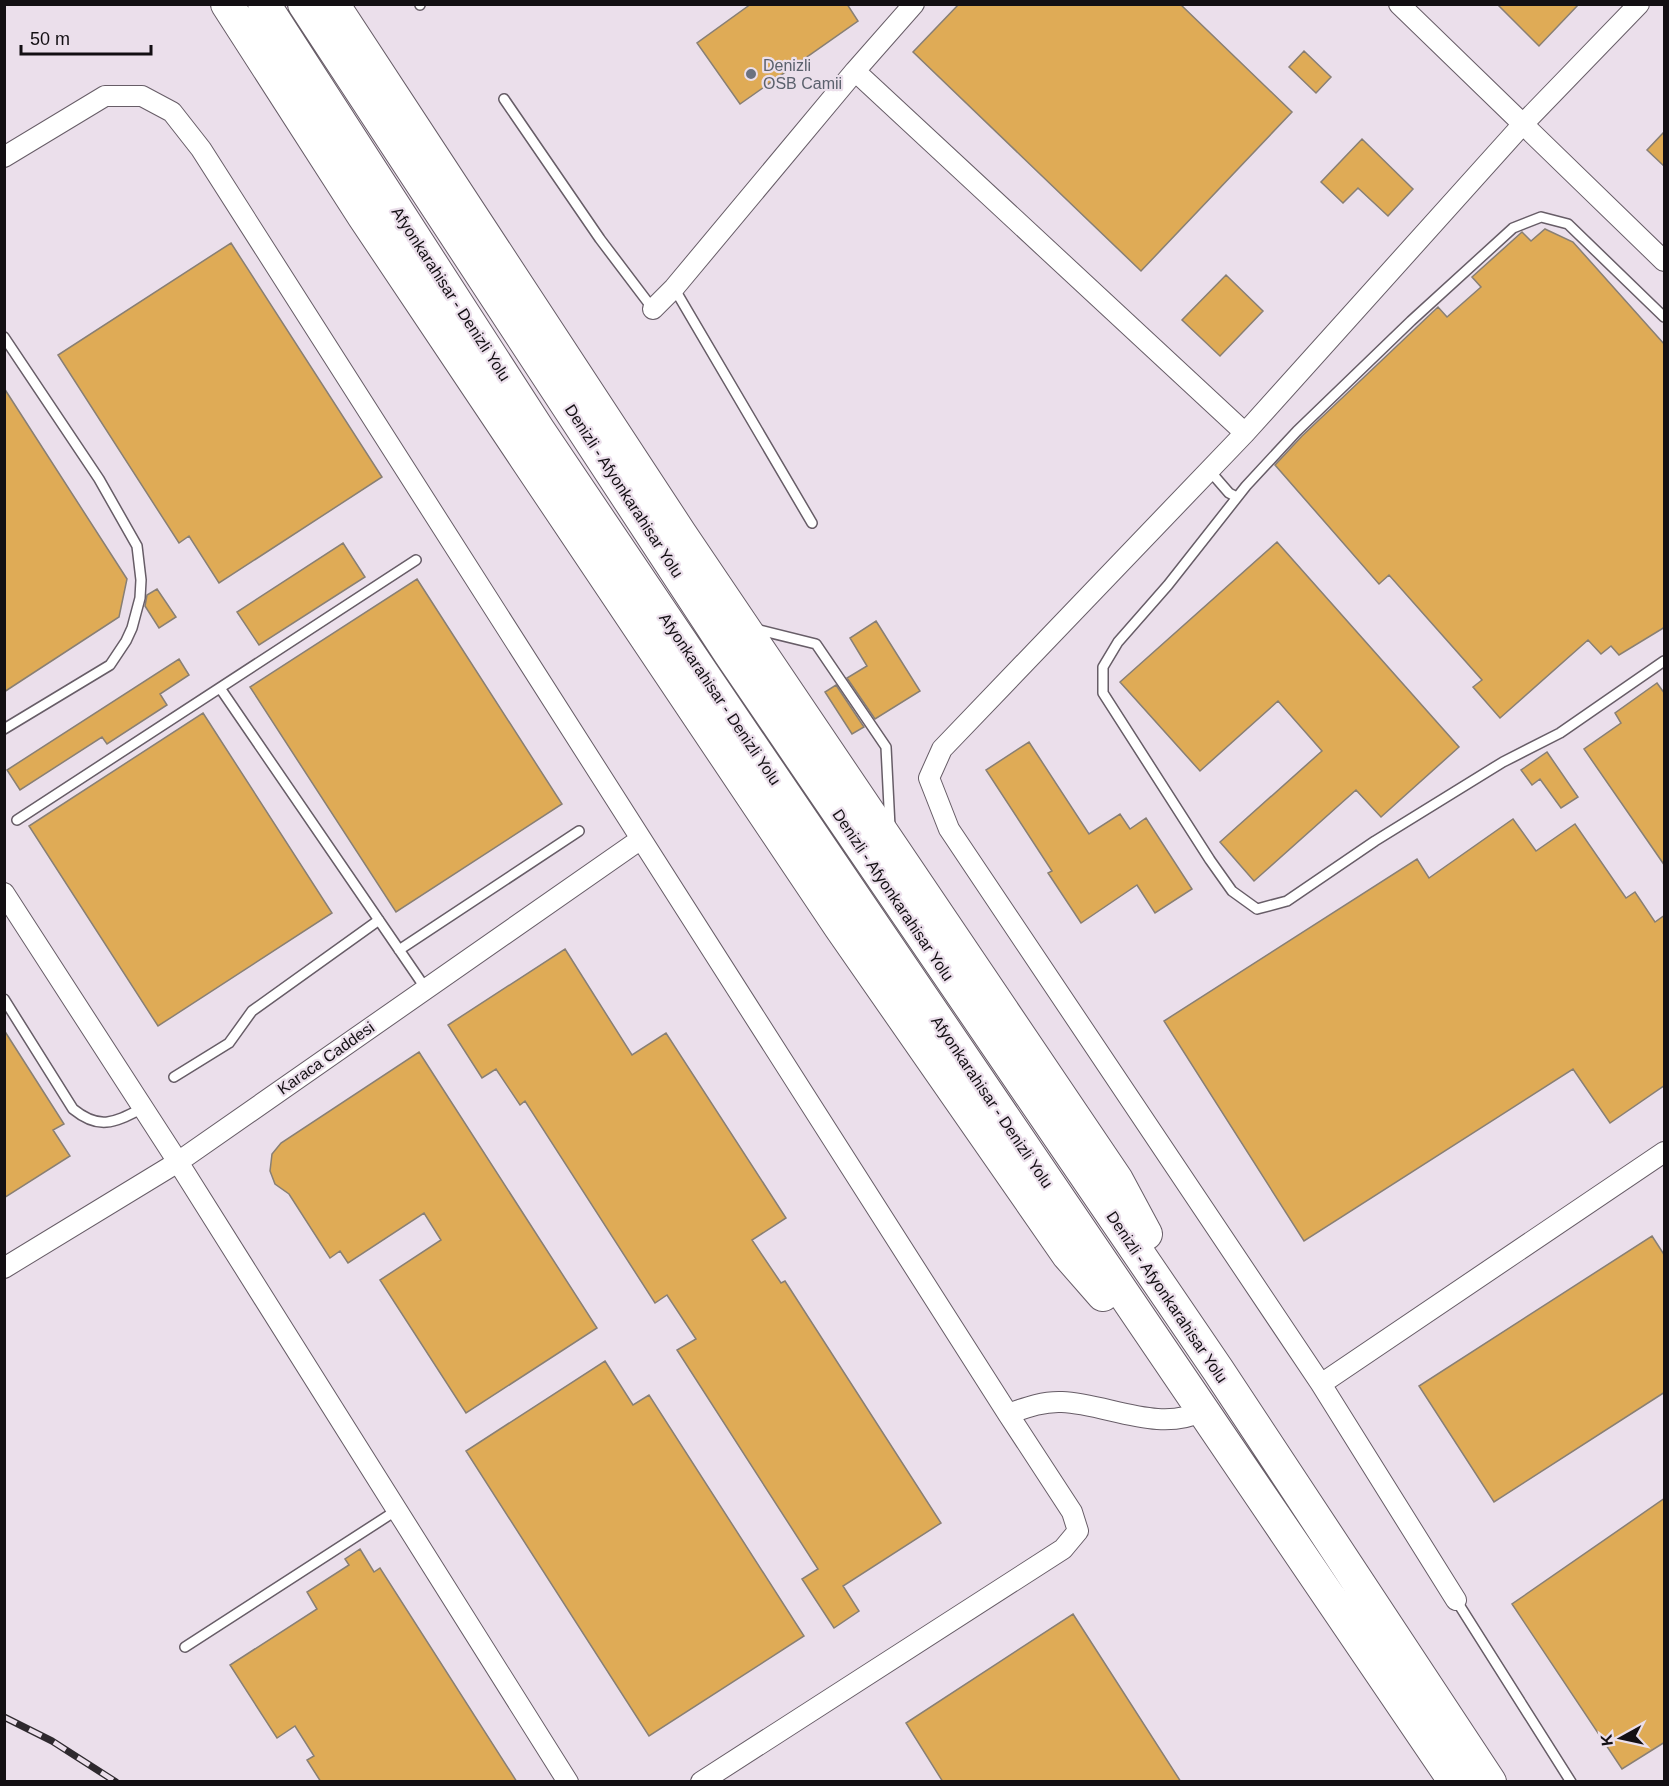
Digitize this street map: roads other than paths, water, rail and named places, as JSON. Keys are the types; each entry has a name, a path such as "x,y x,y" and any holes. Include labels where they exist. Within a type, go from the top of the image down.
{"highway":[{"path":"227,4 364,217 840,927 1061,1245 1194,1399 1455,1782"},
{"name":"Afyonkarahisar - Denizli Yolu","path":"264,4 545,439 868,920 1194,1399"},
{"name":"Denizli - Afyonkarahisar Yolu","path":"304,4 736,664 1218,1370 1490,1782"},
{"path":"333,4 744,627 1117,1180 1218,1370"}],"street":[{"path":"653,309 674,288 855,71 914,4"},
{"path":"1399,4 1665,261"},
{"path":"1456,1600 1321,1384 949,829 929,778 942,749 1245,433 1523,124 1639,4"},
{"path":"855,71 1245,433"},
{"path":"4,157 105,96 142,96 172,112 201,148 1072,1512 1078,1531 1063,1550 701,1782"},
{"name":"Karaca Caddesi","path":"4,1268 178,1162 641,839"},
{"path":"4,893 178,1162 568,1782"},
{"path":"1321,1384 1665,1152"},
{"path":"1008,1414 1045,1403 1063,1402 1167,1420 1185,1418 1194,1399"}],"lane":[{"path":"504,99 600,239 653,309"},
{"path":"1665,317 1568,224 1541,217 1513,228 1411,321 1297,431 1237,497 1168,585 1118,642 1103,667 1103,693 1232,891 1257,909 1287,901 1375,841 1503,762 1560,733 1665,661"},
{"path":"674,288 812,523"},
{"path":"4,337 99,479 136,546 141,580 140,597 132,628 110,666 4,729"},
{"path":"1209,471 1229,493 1237,497"},
{"path":"17,820 416,560"},
{"path":"744,627 816,644 823,653 886,747 891,844"},
{"path":"220,688 426,989"},
{"path":"399,950 579,831"},
{"path":"174,1077 229,1043 252,1011 379,920"},
{"path":"4,999 79,1114 94,1120 114,1122 143,1108"},
{"path":"185,1647 397,1510"},
{"path":"1456,1600 1571,1782"}],"railway":[{"path":"4,1717 52,1741 116,1782"}],"place":[{"name":"Denizli OSB Camii","path":"751,74"}]}
